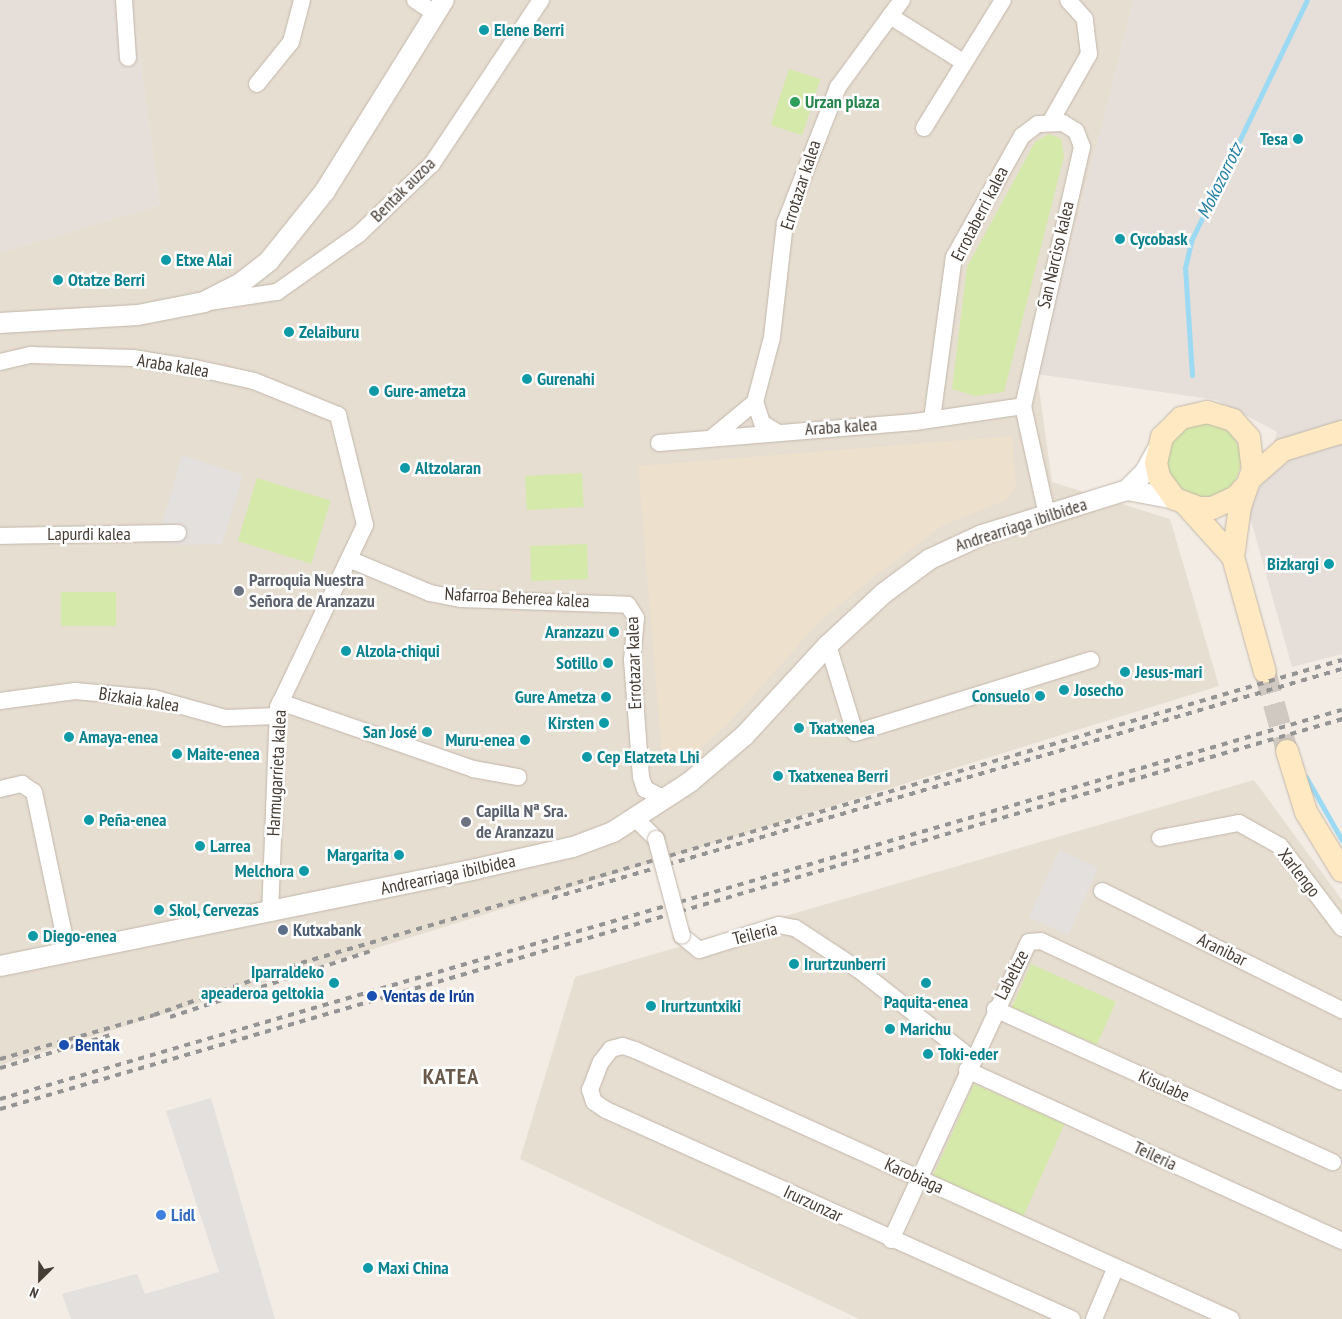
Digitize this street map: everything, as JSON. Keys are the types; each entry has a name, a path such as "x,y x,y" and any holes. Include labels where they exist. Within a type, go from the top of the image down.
{"main road":[{"path":"1233,557 1159,477 1157,450 1170,426 1194,413 1220,414 1243,430 1272,441 1304,443"},
{"path":"1243,430 1254,458 1233,557 1265,672"},
{"path":"1181,502 1212,508 1236,497 1274,456 1304,443 1342,432"},
{"path":"1287,751 1306,812 1342,871"}],"street":[{"path":"124,0 128,58"},
{"path":"257,84 291,42 302,0"},
{"path":"415,0 440,7"},
{"name":"Bentak auzoa","path":"0,323 92,321 276,292 359,234 432,164 541,0"},
{"name":"Errotazar kalea","path":"755,402 772,338 785,223 838,87 902,0"},
{"path":"924,128 1003,0"},
{"path":"1051,121 1089,54 1085,20 1068,0"},
{"name":"Bentak auzoa","path":"204,302 269,262 325,191 440,7"},
{"path":"890,16 963,62"},
{"name":"San Narciso kalea","path":"1023,406 1082,147 1076,131 1051,121"},
{"name":"Errotaberri kalea","path":"932,419 954,257 1022,136 1038,124 1051,121"},
{"name":"Araba kalea","path":"0,362 40,355 133,358 194,368 254,381 338,415"},
{"path":"714,438 755,402 762,423 777,432"},
{"path":"1023,406 1047,514"},
{"name":"Araba kalea","path":"658,443 932,419 1023,406"},
{"name":"Harmugarrieta kalea","path":"270,913 278,709 352,560 365,526 338,415"},
{"name":"Andrearriaga ibilbidea","path":"0,966 270,913 573,847 635,818 665,799 744,736 828,645 884,593 930,559 982,535 1127,490 1145,472 1157,450"},
{"name":"Andrearriaga ibilbidea","path":"1127,490 1181,502"},
{"name":"Lapurdi kalea","path":"0,536 178,533"},
{"name":"Nafarroa Beherea kalea","path":"352,560 430,593 460,599 628,605"},
{"name":"Errotazar kalea","path":"628,605 636,618 632,660 641,777 645,789 665,799"},
{"path":"828,645 855,733 1091,660"},
{"name":"Bizkaia kalea","path":"0,701 82,692 153,698 225,718 278,709 473,768 518,776"},
{"path":"0,789 22,784 34,792 68,953"},
{"name":"Teileria","path":"635,818 656,839 682,936 698,950 779,925 795,928 859,970 970,1064 1342,1241"},
{"name":"Xarlengo","path":"1160,838 1239,824 1280,846 1342,928"},
{"name":"Aranibar","path":"1102,891 1342,1010"},
{"name":"Labeltze","path":"891,1240 995,1009 1028,942 1041,941 1342,1082"},
{"name":"Kisulabe","path":"995,1009 1333,1162"},
{"name":"Karobiaga","path":"601,1062 612,1049 635,1050 1230,1319"},
{"name":"Irurzunzar","path":"601,1062 590,1090 594,1102 606,1110 891,1240 1072,1319"},
{"path":"1094,1319 1116,1267"}],"shaded area":[{"path":"0,0 132,0 160,205 0,253"},
{"path":"132,0 1134,0 1037,374 1052,482 1170,519 1219,686 0,1065 0,253 160,205"},
{"path":"1134,0 1342,0 1342,654 1292,667 1248,510 1266,476 1277,432 1217,400 1037,374"},
{"path":"1012,436 1016,487 1006,500 942,526 875,576 819,622 727,725 680,765 662,756 638,466"},
{"path":"182,455 243,475 222,544 171,545 163,521"},
{"path":"1254,780 1342,900 1342,1319 859,1319 520,1159 575,977"},
{"path":"1059,850 1098,867 1068,935 1029,918"},
{"path":"211,1098 275,1319 71,1319 62,1294 137,1274 145,1294 219,1272 166,1111"}],"green space":[{"name":"Urzan plaza","path":"789,69 820,79 802,135 771,125"},
{"path":"1049,134 1061,139 1064,156 1004,392 975,396 952,389 967,267 1035,142"},
{"path":"1197,423 1211,423 1225,429 1235,439 1241,453 1241,467 1235,481 1225,491 1211,497 1197,497 1183,491 1173,481 1167,467 1167,453 1173,439 1183,429"},
{"path":"582,473 584,507 527,510 525,476"},
{"path":"257,478 331,501 311,564 238,541"},
{"path":"587,544 588,579 531,581 530,546"},
{"path":"61,592 116,592 116,626 61,626"},
{"path":"1031,964 1116,1002 1097,1045 1012,1007"},
{"path":"974,1084 1064,1124 1024,1216 933,1175"}],"waterway":[{"name":"Mokozorrotz","path":"1192,375 1185,268 1191,241 1307,0"},
{"name":"Mokozorrotz","path":"1306,777 1342,840"}],"tunnel":[{"path":"1265,672 1287,751"}],"railway":[{"path":"0,1059 154,1015 301,963 1342,660"},
{"path":"552,898 1342,669"},
{"path":"0,1099 1342,710"},
{"path":"0,1109 1342,719"},
{"path":"170,1017 374,950"},
{"path":"0,1068 113,1034"}],"place":[{"name":"Elene Berri","path":"484,30"},
{"name":"Urzan plaza","path":"795,102"},
{"name":"Tesa","path":"1298,139"},
{"name":"Cycobask","path":"1120,239"},
{"name":"Etxe Alai","path":"166,260"},
{"name":"Otatze Berri","path":"58,280"},
{"name":"Zelaiburu","path":"289,332"},
{"name":"Gurenahi","path":"527,379"},
{"name":"Gure-ametza","path":"374,391"},
{"name":"Altzolaran","path":"405,468"},
{"name":"Bizkargi","path":"1329,564"},
{"name":"Parroquia Nuestra Señora de Aranzazu","path":"239,591"},
{"name":"Aranzazu","path":"614,632"},
{"name":"Alzola-chiqui","path":"346,651"},
{"name":"Sotillo","path":"608,663"},
{"name":"Jesus-mari","path":"1125,672"},
{"name":"Josecho","path":"1064,690"},
{"name":"Consuelo","path":"1040,696"},
{"name":"Gure Ametza","path":"606,697"},
{"name":"Kirsten","path":"604,723"},
{"name":"Txatxenea","path":"799,728"},
{"name":"San José","path":"427,732"},
{"name":"Amaya-enea","path":"69,737"},
{"name":"Muru-enea","path":"525,740"},
{"name":"Maite-enea","path":"177,754"},
{"name":"Cep Elatzeta Lhi","path":"587,757"},
{"name":"Txatxenea Berri","path":"778,776"},
{"name":"Peña-enea","path":"89,820"},
{"name":"Capilla Nª Sra. de Aranzazu","path":"466,822"},
{"name":"Larrea","path":"200,846"},
{"name":"Margarita","path":"399,855"},
{"name":"Melchora","path":"304,871"},
{"name":"Skol, Cervezas","path":"159,910"},
{"name":"Kutxabank","path":"283,930"},
{"name":"Diego-enea","path":"33,936"},
{"name":"Irurtzunberri","path":"794,964"},
{"name":"Iparraldeko apeaderoa geltokia","path":"334,983"},
{"name":"Paquita-enea","path":"926,983"},
{"name":"Ventas de Irún","path":"372,996"},
{"name":"Irurtzuntxiki","path":"651,1006"},
{"name":"Marichu","path":"890,1029"},
{"name":"Bentak","path":"64,1045"},
{"name":"Toki-eder","path":"928,1054"},
{"name":"Lidl","path":"161,1215"},
{"name":"Maxi China","path":"368,1268"}],"district":[{"name":"KATEA","path":"451,1077"}]}
